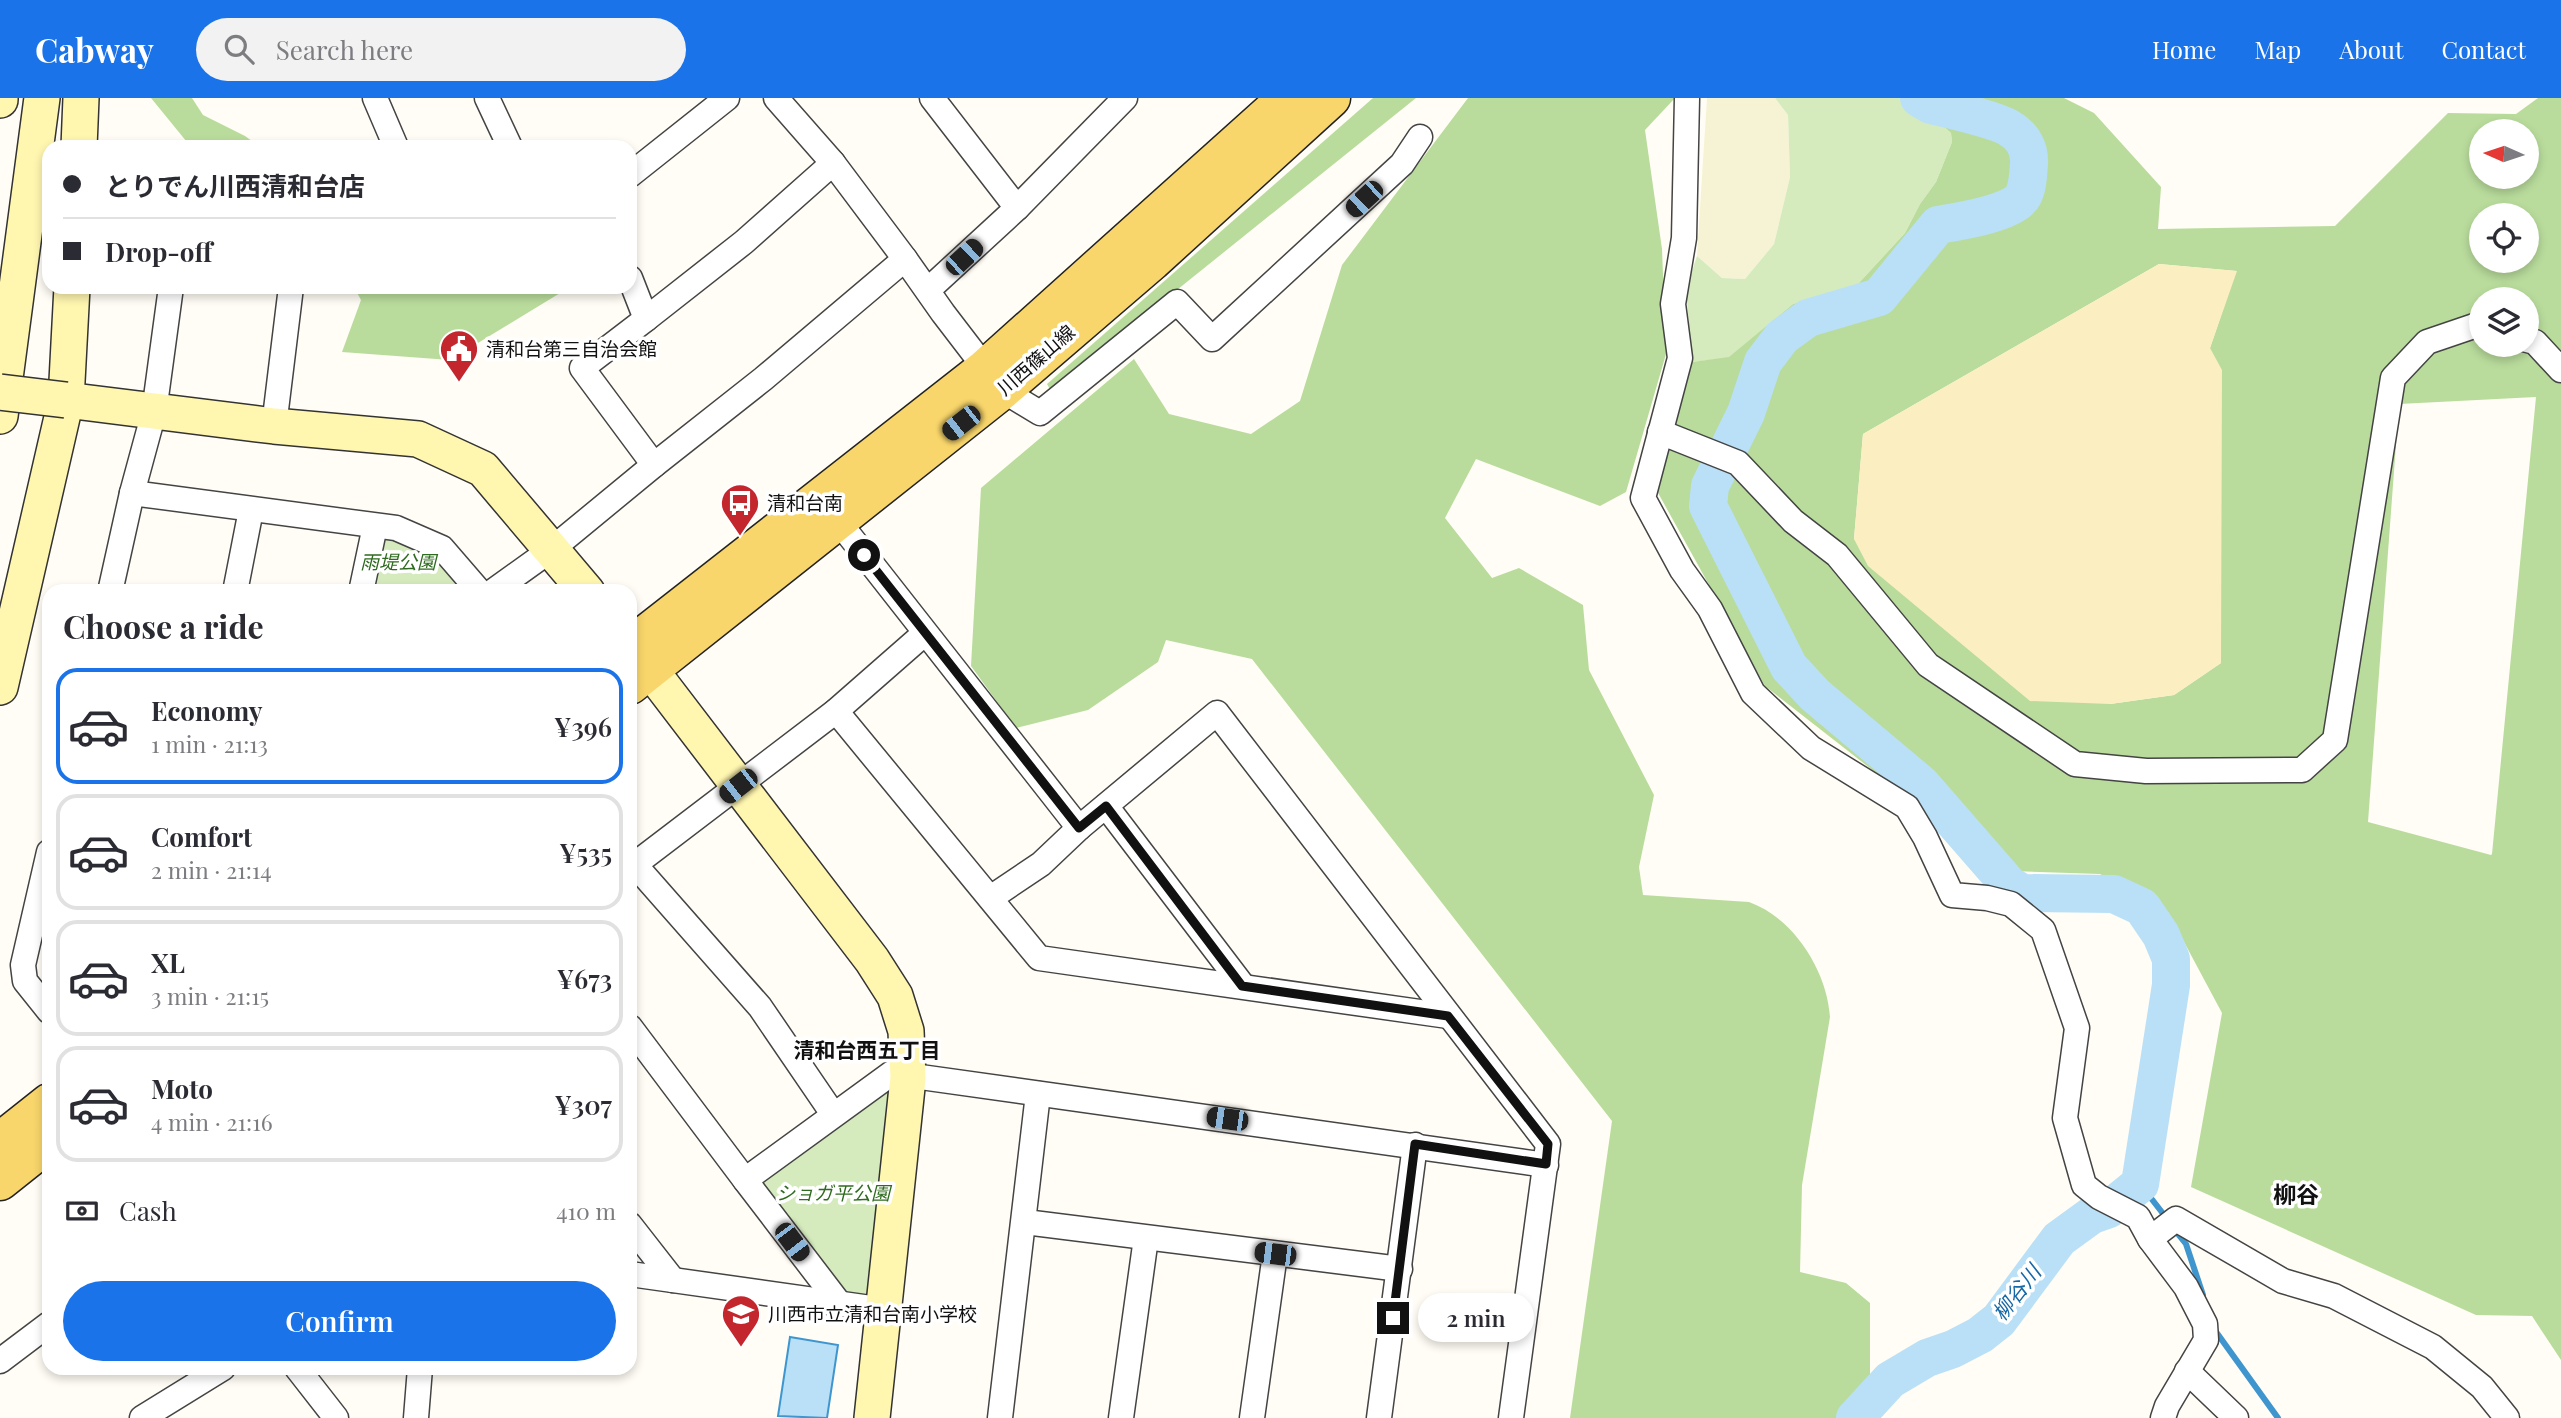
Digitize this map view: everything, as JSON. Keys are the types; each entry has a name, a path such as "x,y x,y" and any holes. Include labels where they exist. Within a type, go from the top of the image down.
{"main road":[{"name":"川西篠山線","path":"637,657 838,521 993,380 1287,98"},
{"name":"川西篠山線","path":"637,656 993,380 1152,261 1331,98"},
{"path":"0,1142 42,1109"},
{"path":"0,1181 42,1148"}],"street":[{"path":"0,416 42,98"},
{"path":"79,140 81,98"},
{"path":"375,98 393,140"},
{"path":"487,98 507,140"},
{"path":"637,169 727,98"},
{"path":"776,98 833,163 993,380 1040,412 1177,302 1212,339 1402,164 1420,137"},
{"path":"928,290 1017,208 1125,98"},
{"path":"1687,98 1684,238 1673,304 1680,358 1666,433 1643,498 1682,570 1710,609 1753,692 1811,748 1907,807 1925,837 1952,895 1987,898 2011,904 2043,930 2077,1028 2065,1118 2084,1185 2099,1197 2161,1230 2283,1281 2334,1296 2433,1347 2482,1387 2507,1418"},
{"path":"940,101 1017,208"},
{"path":"654,465 582,368 744,242 833,163"},
{"path":"503,584 552,549 764,379 905,259"},
{"path":"0,687 66,400 72,294"},
{"path":"112,584 132,492 154,412 170,294"},
{"path":"274,426 290,294"},
{"path":"636,294 646,319"},
{"path":"1666,433 1738,463 1793,521 1837,555 1928,665 2075,764 2146,771 2302,770 2335,740 2393,378 2427,342 2469,328"},
{"path":"2539,346 2561,370"},
{"path":"0,392 274,426 418,439 484,469 580,584"},
{"path":"132,492 396,528 442,548 473,584"},
{"path":"237,584 251,510"},
{"path":"838,521 1079,828"},
{"path":"363,584 375,526"},
{"path":"637,863 836,711 925,632"},
{"path":"637,660 872,960 895,996 906,1031 908,1077 872,1418"},
{"path":"836,711 1040,958 1448,1016"},
{"path":"992,897 1041,864 1079,828 1217,713 1548,1144 1511,1418"},
{"path":"1106,806 1242,986"},
{"path":"637,872 760,1007 833,1114"},
{"path":"42,882 23,965 25,981 42,1002"},
{"path":"23,965 42,949"},
{"path":"637,1036 839,1303"},
{"path":"745,1180 892,1073 1546,1164"},
{"path":"1000,1418 1038,1094"},
{"path":"1379,1418 1415,1144"},
{"path":"1025,1222 1399,1269"},
{"path":"2161,1230 2205,1324 2206,1339 2166,1406 2163,1418"},
{"path":"637,1234 673,1280"},
{"path":"1121,1418 1146,1238"},
{"path":"1252,1418 1275,1254"},
{"path":"637,1275 885,1310"},
{"path":"0,1361 42,1329"},
{"path":"2187,1371 2236,1418"},
{"path":"142,1418 212,1375"},
{"path":"302,1375 336,1418"},
{"path":"416,1418 419,1375"}],"shaded area":[{"path":"1707,98 1775,98 1788,115 1790,177 1774,244 1745,279 1722,278 1697,256"}],"green space":[{"path":"151,98 192,98 203,115 250,140 185,140"},
{"path":"1373,98 1416,98 1051,391 1047,384"},
{"path":"1468,98 1675,98 1645,130 1662,249 1666,354 1626,492 1600,506 1476,459 1445,518 1492,578 1519,568 1583,605 1589,670 1654,795 1639,867 1643,895 1749,902 1780,920 1794,933 1815,965 1828,1000 1830,1017 1802,1185 1800,1272 1846,1283 1870,1303 1870,1376 1864,1396 1840,1418 1570,1418 1612,1121 1252,659 1166,640 1158,662 1088,710 1016,728 971,666 981,488 1134,359 1169,414 1251,434 1300,401 1342,265"},
{"path":"1775,98 1911,98 1951,133 1952,142 1936,182 1920,204 1905,233 1858,284 1793,304 1729,358 1692,362 1686,289 1697,256 1722,278 1745,279 1774,244 1790,177 1788,115"},
{"path":"1911,98 2064,98 2094,113 2161,187 2158,229 2335,226 2448,113 2516,114 2538,98 2561,98 2561,1360 2532,1316 2476,1315 2191,1187 2222,1013 2168,912 2100,874 1981,870 1889,783 1765,686 1657,491 1692,362 1729,357 1793,304 1858,284 1905,233 1920,204 1936,182 1952,142 1951,133","holes":["2159,264 2236,271 2210,348 2221,663 2174,695 2110,704 1854,539 1863,434","2536,397 2491,855 2368,822 2399,404"]},
{"path":"358,294 558,294 450,360 342,352 361,300"},
{"name":"雨堤公園","path":"375,526 396,528 470,584 364,584"},
{"name":"ショガ平公園","path":"892,1073 885,1310 839,1303 745,1180"}],"sand":[{"path":"2159,264 2237,271 2210,348 2222,370 2221,663 2174,695 2110,704 2030,701 1868,566 1854,539 1863,434"}],"water":[{"path":"790,1337 838,1345 827,1418 778,1416"}],"waterway":[{"name":"柳谷川","path":"1855,1418 1890,1380 1927,1358 1980,1335 1999,1320 2059,1239 2092,1215 2109,1209 2140,1184 2171,985 2171,959 2161,935 2142,907 2114,894 2022,893 2009,885 1921,784 1815,695 1789,667 1708,506 1710,486 1746,413 1763,362 1782,337 1808,318 1879,297 1938,225 1997,212 2018,202 2023,196 2029,158 2025,143 2018,135 1993,121 1931,105 1919,98"},
{"path":"2140,1184 2168,1220"},
{"path":"2174,1229 2186,1244 2203,1295"},
{"path":"2214,1329 2278,1418"}],"place":[{"name":"清和台第三自治会館","path":"459,383"},
{"name":"清和台南","path":"740,537"},
{"name":"川西市立清和台南小学校","path":"741,1348"}],"district":[{"name":"清和台西五丁目","path":"867,1051"},
{"name":"柳谷","path":"2296,1195"}],"route":[{"path":"864,555 1079,828 1106,806 1242,986 1448,1016 1548,1144 1546,1164 1415,1144 1393,1318"}]}
